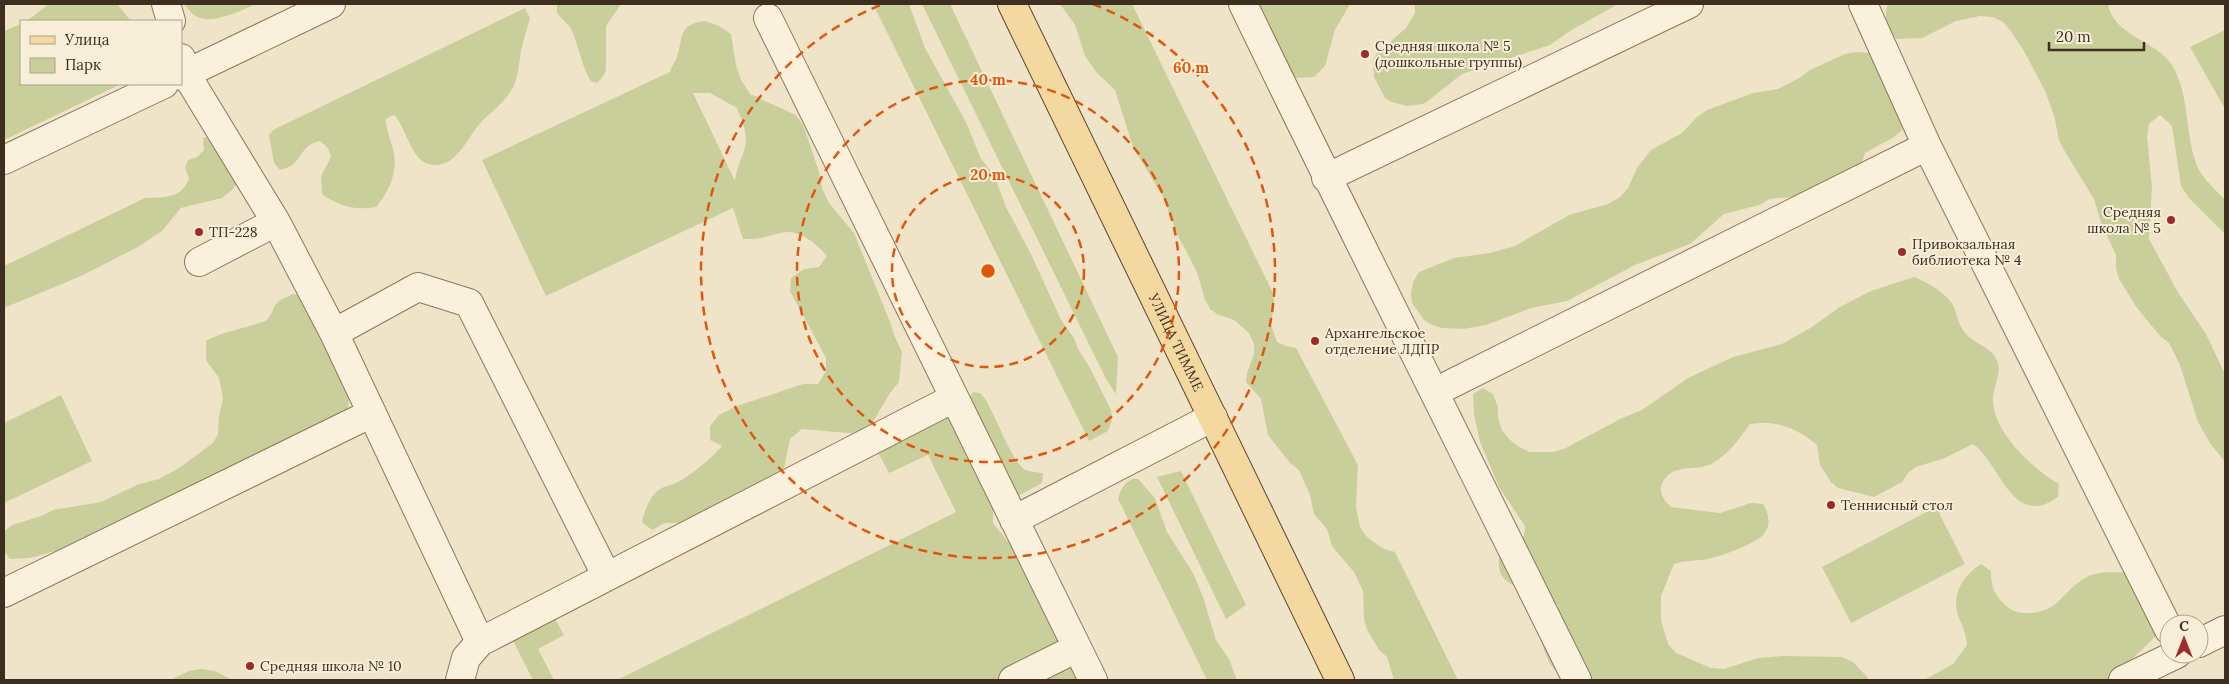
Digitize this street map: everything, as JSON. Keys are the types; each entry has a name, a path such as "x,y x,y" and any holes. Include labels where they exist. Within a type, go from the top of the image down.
{"main road":[{"name":"УЛИЦА ТИММЕ","path":"1012,4 1340,680"}],"lane":[{"path":"166,4 171,20"},
{"path":"182,71 331,4"},
{"path":"1243,4 1326,178 1435,392 1577,680"},
{"path":"1326,178 1689,4"},
{"path":"1863,4 1927,146 2161,614"},
{"path":"768,18 1093,680"},
{"path":"182,79 276,222 334,333 480,642"},
{"path":"4,160 154,85"},
{"path":"1435,392 1927,146"},
{"path":"199,262 276,222"},
{"path":"334,333 418,287 469,303 606,575"},
{"path":"460,680 466,658 480,642 606,575 954,398"},
{"path":"4,593 372,412"},
{"path":"1014,520 1212,417"},
{"path":"2209,638 2225,630"},
{"path":"1013,680 1077,648"},
{"path":"2123,680 2159,663"}],"green space":[{"path":"49,4 117,4 130,20 28,20"},
{"path":"185,4 256,4 228,16 208,19 191,13"},
{"path":"557,4 621,4 606,26 606,70 597,83 592,82 589,77 571,29 557,13"},
{"path":"873,4 909,4 925,48 966,122 981,159 994,175 1006,207 1031,254 1061,320 1074,338 1111,410 1112,420 1108,431 1089,441"},
{"path":"922,4 950,4 1118,357 1116,394 1106,379"},
{"path":"1060,4 1132,4 1272,291 1274,306 1270,322 1277,342 1296,348 1358,465 1356,507 1360,527 1366,536 1375,543 1384,549 1395,552 1458,680 1394,680 1387,657 1379,650 1367,630 1364,619 1363,591 1354,572 1332,546 1327,529 1314,514 1310,495 1299,470 1290,463 1268,435 1261,399 1246,382 1247,373 1254,354 1254,344 1249,333 1234,320 1217,314 1210,309 1205,300 1197,272 1178,236 1163,197 1133,147 1115,90 1097,73 1085,56 1075,25"},
{"path":"1241,4 1350,4 1335,30 1325,66 1314,77 1297,78 1284,75"},
{"path":"1415,4 1618,4 1570,31 1550,45 1462,74 1423,104 1407,106 1385,98 1374,77 1373,62 1376,54 1406,28 1415,13"},
{"path":"1888,4 2108,4 2118,24 2156,49 2172,65 2182,90 2191,142 2198,168 2207,181 2225,200 2225,234 2189,198 2181,186 2172,126 2160,115 2149,124 2147,136 2152,187 2149,239 2179,294 2206,334 2225,374 2225,462 2210,443 2198,422 2180,365 2169,343 2160,336 2137,308 2119,279 2116,268 2116,255 2101,223 2094,199 2059,140 2054,115 2045,91 2024,51 2010,30 2003,22 1993,17 1980,16 1956,21 1922,38 1897,39 1887,23"},
{"path":"525,8 530,18 514,85 504,100 482,121 453,158 446,163 437,165 422,161 417,156 394,115 386,119 395,162 391,182 385,195 376,207 348,207 334,202 322,194 321,176 331,157 328,148 320,141 307,147 288,168 280,170 274,163 269,135 273,130"},
{"path":"705,21 719,26 731,34 736,65 741,80 750,94 796,115 804,127 819,172 822,188 829,203 854,233 902,352 899,382 890,393 873,422 859,434 802,429 790,439 784,468 773,479 692,523 665,523 652,530 642,522 652,497 659,489 688,476 722,446 710,440 710,426 719,415 737,406 803,384 818,384 826,371 826,358 790,291 791,278 804,269 819,267 827,256 809,240 792,232 756,239 743,239 733,208 546,296 482,160 670,72 686,28","holes":["693,93 710,93 737,108 744,127 745,147 735,181"]},
{"path":"20,24 20,85 119,85 4,140 4,31"},
{"path":"2225,30 2225,109 2190,47"},
{"path":"1857,52 1871,53 1904,118 1902,130 1894,137 1865,153 1861,165 1803,196 1770,199 1759,205 1724,214 1690,244 1635,265 1567,301 1531,308 1486,325 1463,329 1442,328 1432,325 1424,320 1412,303 1413,282 1419,272 1454,258 1490,253 1515,246 1569,215 1608,204 1620,197 1628,188 1637,168 1651,150 1682,133 1697,117 1707,110 1753,93 1778,89 1810,70 1845,54"},
{"path":"215,135 240,179 232,190 222,198 181,208 162,231 138,247 81,276 4,308 4,266 145,198 172,196 182,190 189,178 185,168 188,160 197,157 204,150 203,138"},
{"path":"1914,277 1924,281 1943,294 1951,302 1964,332 1996,358 1999,371 1993,397 1994,410 1999,423 2006,436 2026,459 2059,484 2058,497 2042,505 2029,505 2018,500 1983,453 1973,444 1945,458 1916,467 1908,473 1902,482 1874,497 1838,488 1831,482 1820,465 1817,445 1802,434 1778,424 1750,424 1725,455 1706,466 1672,472 1662,484 1662,494 1671,507 1720,513 1751,503 1763,504 1768,520 1767,528 1762,536 1744,546 1714,558 1674,564 1661,596 1661,621 1668,644 1676,653 1711,668 1724,669 1758,658 1782,656 1842,657 1853,662 1870,680 1573,680 1566,678 1556,671 1549,662 1542,643 1558,617 1558,606 1534,589 1507,582 1500,573 1499,562 1503,545 1524,536 1525,526 1499,487 1480,442 1474,414 1473,394 1483,388 1493,394 1498,407 1498,418 1502,430 1519,447 1530,452 1553,452 1564,449 1622,418 1642,410 1688,378 1733,357 1782,344 1812,327 1840,307 1871,291"},
{"path":"293,294 308,297 349,399 348,410 85,543 30,558 10,559 4,552 4,532 12,525 41,516 53,510 101,502 139,484 159,479 179,468 213,443 218,434 223,398 219,378 206,360 206,341 265,321 270,317 278,302"},
{"path":"973,392 980,393 986,400 1009,448 1020,465 1026,470 1043,473 1042,483 1016,497 997,503 993,512 993,523 1017,553 1080,680 617,680 956,512 928,455 889,473 875,447 969,399"},
{"path":"61,395 92,461 4,503 4,423"},
{"path":"1181,471 1246,605 1226,619 1157,477"},
{"path":"1132,479 1138,479 1155,498 1167,532 1193,573 1203,597 1216,640 1229,659 1237,680 1207,680 1118,499 1123,487"},
{"path":"1936,507 1965,564 1851,623 1822,567"},
{"path":"1981,564 1991,571 1994,590 2001,601 2012,610 2023,613 2046,610 2079,582 2092,575 2110,572 2133,573 2157,635 2126,665 2115,680 1924,680 1953,664 1967,645 1956,607 1956,599 1964,579"},
{"path":"551,611 564,635 538,649 554,680 533,680 511,637"},
{"path":"202,669 215,671 232,680 170,680 189,671"}],"place":[{"name":"Средняя школа № 5 (дошкольные группы)","path":"1365,54"},
{"name":"Средняя школа № 5","path":"2171,220"},
{"name":"ТП-228","path":"199,232"},
{"name":"Привокзальная библиотека № 4","path":"1902,252"},
{"name":"Архангельское отделение ЛДПР","path":"1315,341"},
{"name":"Теннисный стол","path":"1831,505"},
{"name":"Средняя школа № 10","path":"250,666"}]}
